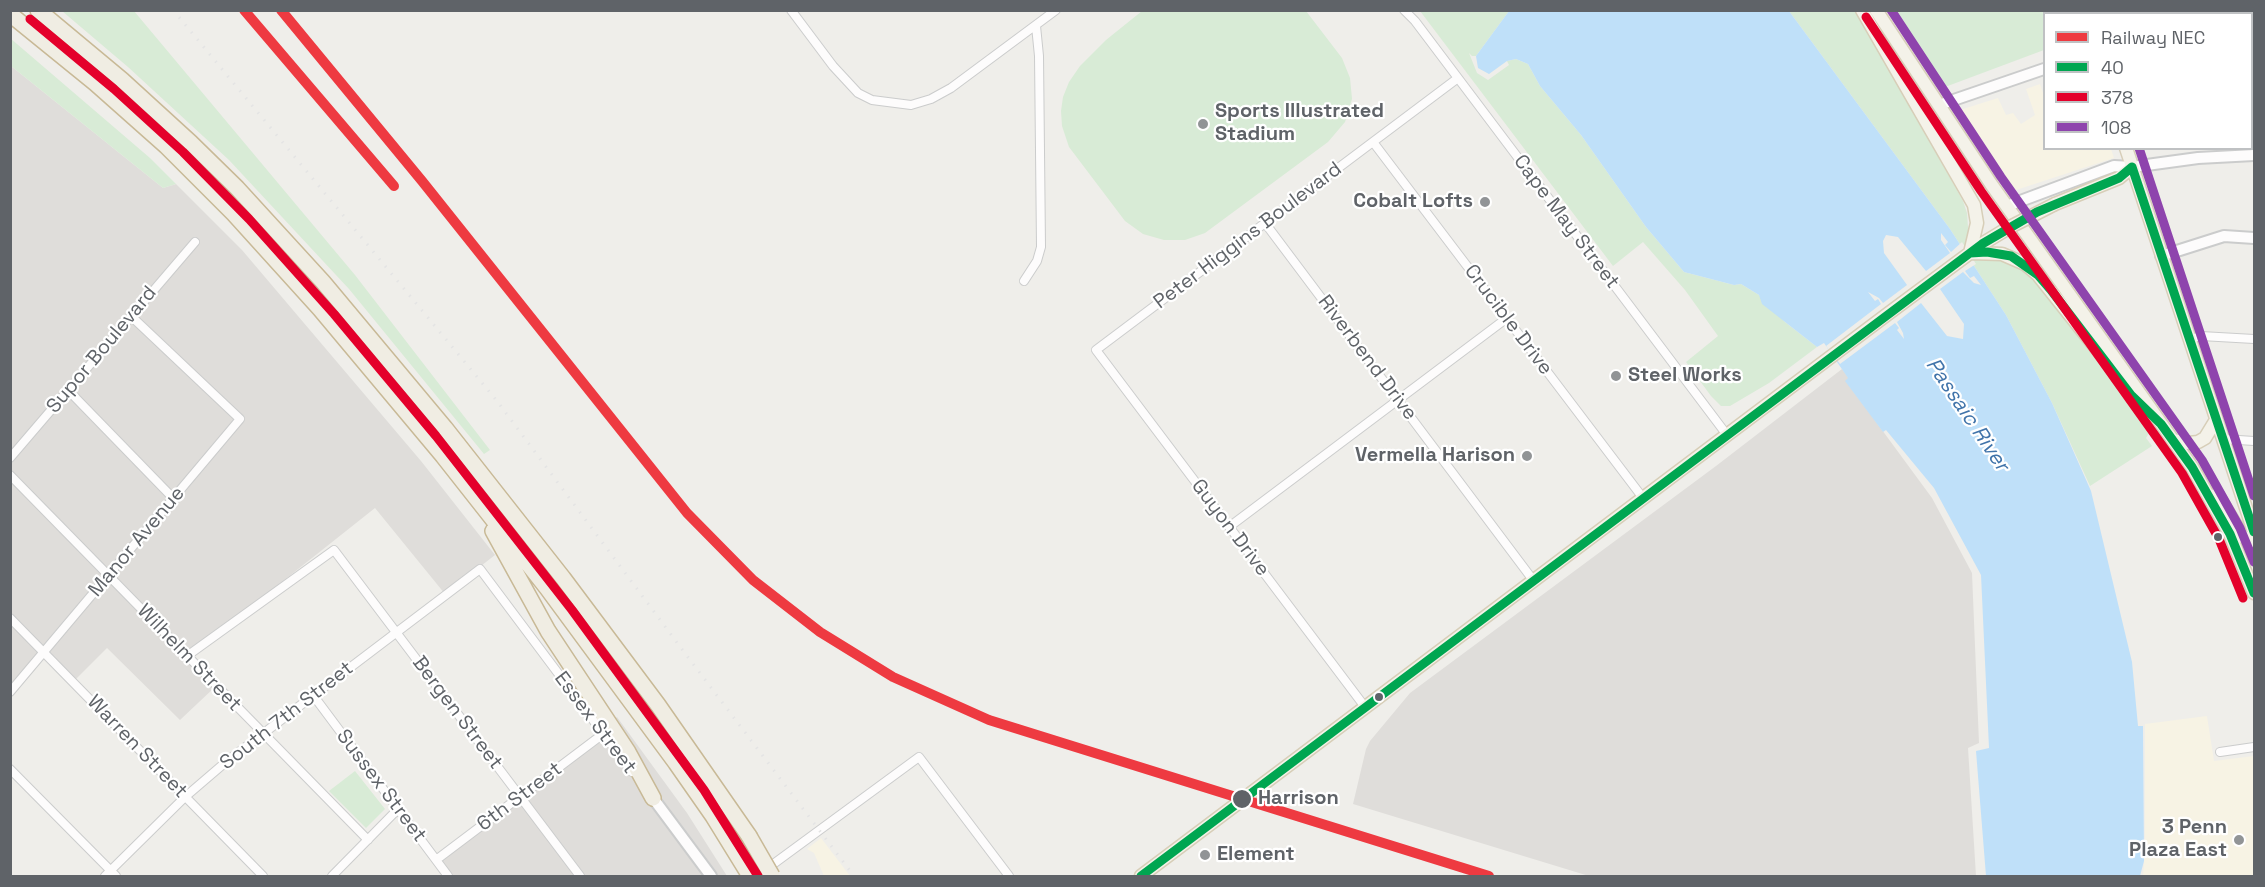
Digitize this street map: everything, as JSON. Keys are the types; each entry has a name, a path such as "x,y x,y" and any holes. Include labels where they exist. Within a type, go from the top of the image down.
{"highway":[{"path":"38,10 106,66 190,143 237,188 323,282 445,428 556,569 658,705 749,836 772,876"},
{"path":"10,14 119,104 234,214 320,309 486,511 645,719 709,809 750,876"},
{"path":"486,511 496,537 548,631 628,752 653,798"}],"main road":[{"path":"1862,10 1974,205 1981,243"},
{"path":"1876,10 2007,206 2192,467 2230,534 2254,593"},
{"path":"2127,150 2254,532"},
{"path":"1147,873 1981,243 2055,204 2119,178 2132,167"},
{"path":"1981,243 2011,256 2038,275 2131,395 2161,424"},
{"path":"2173,440 2198,442 2205,438 2216,420"},
{"path":"2192,467 2216,491 2243,537 2254,541"}],"street":[{"path":"791,10 833,66 858,93 872,100 911,105 931,99 951,88 1056,10"},
{"name":"Cape May Street","path":"1404,10 1415,21 1727,435"},
{"path":"1024,281 1037,261 1041,247 1040,56 1036,26"},
{"path":"1938,105 2043,69"},
{"name":"Peter Higgins Boulevard","path":"1096,350 1458,78"},
{"name":"Crucible Drive","path":"1373,142 1643,498"},
{"path":"2007,206 2114,166 2132,167 2198,158 2254,155"},
{"name":"Riverbend Drive","path":"1265,223 1533,580"},
{"path":"2162,256 2224,236 2254,238"},
{"name":"Supor Boulevard","path":"10,458 195,242"},
{"name":"Manor Avenue","path":"10,692 240,418 131,316"},
{"path":"1229,527 1506,318"},
{"path":"2190,339 2200,336 2254,339"},
{"name":"Guyon Drive","path":"1096,350 1365,707"},
{"path":"68,390 173,498"},
{"path":"2223,440 2254,441"},
{"name":"Wilhelm Street","path":"10,475 368,840"},
{"name":"Bergen Street","path":"187,656 334,550 580,876"},
{"name":"Essex Street","path":"480,569 711,876"},
{"name":"South 7th Street","path":"111,874 185,797 262,733 480,569"},
{"name":"Warren Street","path":"10,618 263,876"},
{"name":"Sussex Street","path":"313,695 448,876"},
{"name":"6th Street","path":"436,860 603,734"},
{"path":"2220,752 2254,747"},
{"path":"758,876 919,757 1009,876"},
{"path":"10,769 111,874"},
{"path":"332,876 398,809"}],"shaded area":[{"path":"11,66 163,188 176,184 242,250 421,461 495,555 445,594 375,508 186,658 215,687 180,720 107,648 72,683 40,653 11,688"},
{"path":"2040,84 2043,93 2043,150 2111,150 2114,158 2013,191 1975,129 1960,110 1998,98 2006,115 2013,113 2021,124 2035,115 2026,89"},
{"path":"1842,369 1849,378 1846,381 1932,498 1972,573 1979,743 1968,748 1976,876 1589,876 1353,804 1370,741 1410,693 1716,466"},
{"path":"2207,716 2214,761 2254,756 2254,876 2143,876 2145,724"},
{"path":"617,717 687,813 727,876 450,876 435,856"},
{"path":"821,838 850,876 824,876 814,853 807,849"}],"green space":[{"path":"2064,10 2065,12 2043,12 2043,50 1945,87 1895,11"},
{"path":"62,11 134,11 355,275 490,450 484,454 349,289 229,160 128,67"},
{"name":"Sports Illustrated Stadium","path":"1142,11 1306,11 1342,58 1350,78 1352,99 1345,122 1328,142 1205,233 1185,240 1164,240 1143,234 1125,221 1069,147 1062,126 1063,97 1069,82 1080,66 1106,40"},
{"path":"1420,11 1509,11 1476,56 1469,53 1477,73 1488,80 1509,65 1507,61 1516,59 1528,64 1540,86 1581,135 1646,227 1684,272 1734,285 1741,284 1759,295 1785,322 1817,347 1769,383 1730,406 1721,406 1686,362 1718,336 1685,290 1643,242 1613,266"},
{"path":"1789,11 1857,11 1963,201 1968,227 1993,260 2006,262 2020,269 2039,286 2152,428 2146,438 2152,446 2090,486 2052,403 2006,315 1950,229"},
{"path":"10,38 150,158 176,184 163,188 11,66"},
{"path":"355,771 385,809 366,828 329,791"}],"water":[{"name":"Passaic River","path":"1509,11 1789,11 1950,229 2006,315 2052,403 2091,491 2132,662 2138,726 2143,726 2144,861 2140,876 1986,876 1976,751 1989,748 1981,575 1934,488 1886,430 1883,432 1845,381 1848,378 1824,343 1817,347 1762,304 1759,295 1741,284 1734,285 1684,272 1646,227 1581,135 1540,86 1528,64 1516,59 1507,61 1489,74 1478,68 1476,56"}],"pier":[{"path":"1941,233 1948,242 1945,245 1951,252 1962,242 1976,264 1965,271 1970,278 1974,276 1981,285 1974,283 1963,272 1940,289 1964,324 1963,339 1947,336 1921,303 1897,322 1904,339 1895,323 1840,364 1826,346 1881,304 1878,299 1875,301 1868,292 1879,298 1883,303 1907,285 1884,253 1883,241 1886,235 1898,237 1926,271 1950,253 1941,240"}],"railway":[{"path":"173,10 497,401 854,876"}],"rail line":[{"name":"NEC","path":"244,10 394,186"},
{"name":"NEC","path":"281,10 422,181 687,513 753,580 820,632 893,677 989,720 1489,876"}],"transit line":[{"name":"108","path":"1891,10 2001,177 2202,460 2240,528 2254,562"},
{"name":"378","path":"1866,17 1981,191 2182,473 2219,539 2243,598"},
{"name":"378","path":"30,19 114,89 183,152 249,219 334,314 436,436 572,610 704,790 758,876"},
{"name":"108","path":"2140,150 2254,496"},
{"name":"40","path":"1141,876 1982,244 2037,212 2119,178 2132,167 2254,532"},
{"name":"40","path":"1970,253 1987,252 2011,256 2038,275 2051,290 2131,395 2161,424 2192,467 2230,534 2254,593"}],"place":[{"name":"Sports Illustrated Stadium","path":"1203,124"},
{"name":"Cobalt Lofts","path":"1485,202"},
{"name":"Steel Works","path":"1616,376"},
{"name":"Vermella Harison","path":"1527,456"},
{"name":"Harrison","path":"1242,799"},
{"name":"3 Penn Plaza East","path":"2239,840"},
{"name":"Element","path":"1205,855"}]}
